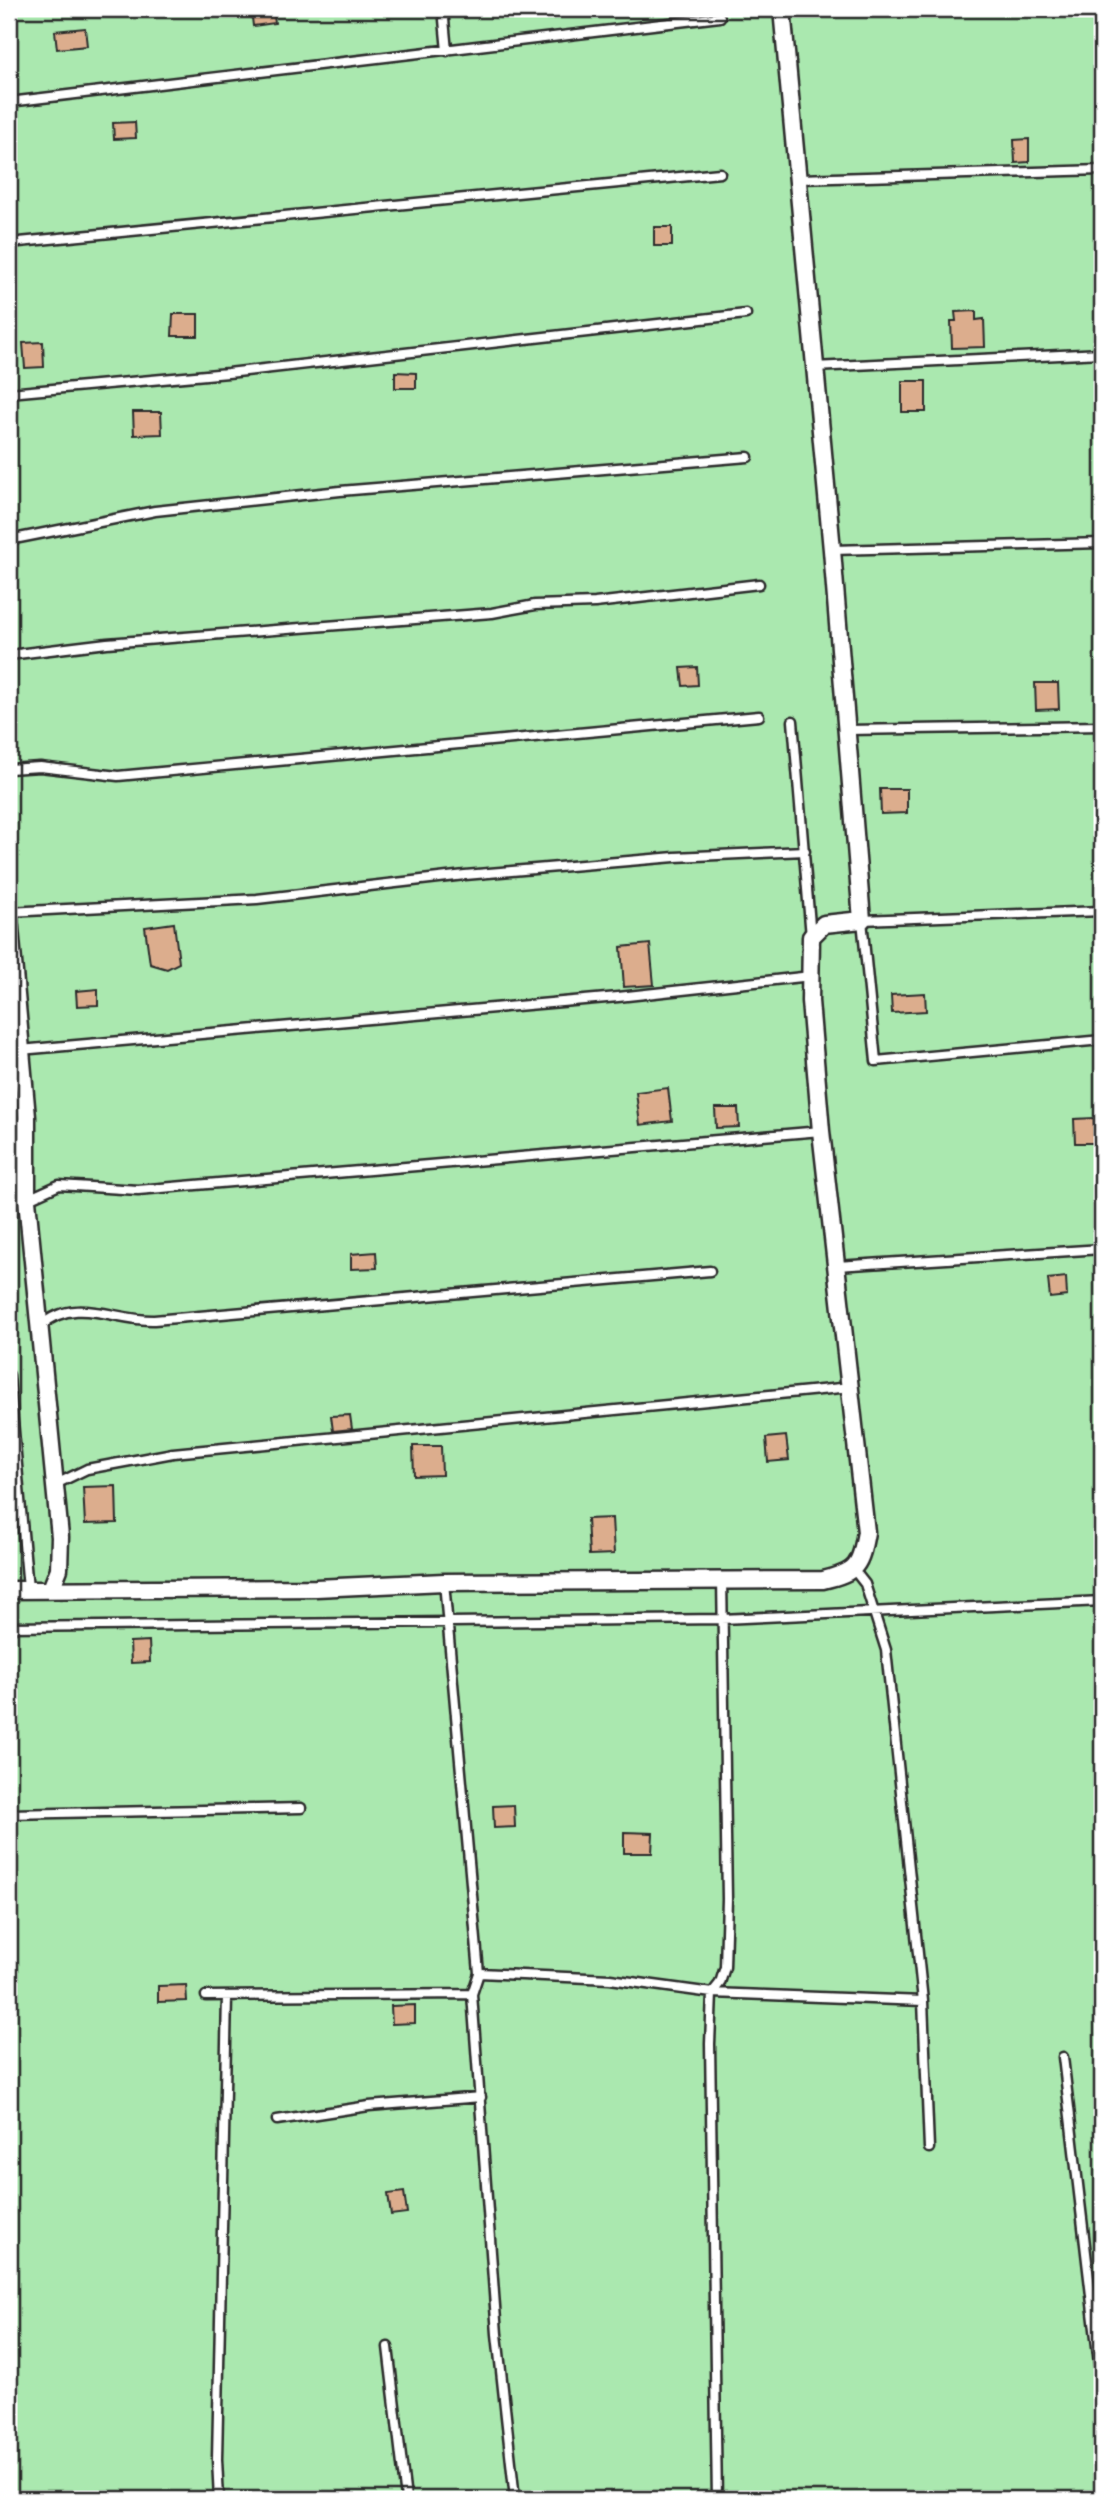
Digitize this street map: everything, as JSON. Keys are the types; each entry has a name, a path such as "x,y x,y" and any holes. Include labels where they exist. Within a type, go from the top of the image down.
{"street":[{"path":"9,1590 316,1588 444,1582 823,1580 854,1570 861,1560 866,1532 821,1131 811,937 824,924 862,920 832,550 782,9"},
{"path":"9,915 27,1117 27,1199 60,1538 59,1569 51,1589"}],"lane":[{"path":"443,9 447,51"},
{"path":"9,103 720,17"},
{"path":"799,179 1102,170"},
{"path":"9,243 720,173"},
{"path":"9,393 228,373 746,314"},
{"path":"814,368 1102,353"},
{"path":"9,540 168,510 340,491 748,457"},
{"path":"832,550 1102,543"},
{"path":"9,655 107,643 492,613 535,605 595,603 759,584"},
{"path":"9,769 40,767 118,776 759,716"},
{"path":"793,720 811,937"},
{"path":"846,730 1102,726"},
{"path":"9,915 257,899 675,857 805,851"},
{"path":"1102,911 862,920 876,1061 1102,1040"},
{"path":"20,1050 605,999 811,976"},
{"path":"27,1199 59,1185 138,1190 821,1131"},
{"path":"837,1266 1102,1249"},
{"path":"39,1328 53,1315 87,1309 121,1319 154,1320 710,1271"},
{"path":"9,1375 28,1589"},
{"path":"54,1485 87,1469 173,1453 851,1387"},
{"path":"854,1570 865,1584 886,1650 923,2001 929,2147"},
{"path":"717,2499 712,1993 720,1983 725,1967 722,1579"},
{"path":"444,1582 479,1973 472,1994 497,2334 514,2499"},
{"path":"9,1627 722,1619 876,1614 1102,1601"},
{"path":"9,1814 301,1808"},
{"path":"479,1973 610,1979 712,1993 923,2001"},
{"path":"206,1996 472,1994"},
{"path":"219,2499 217,2459 227,1997"},
{"path":"1063,2057 1102,2389"},
{"path":"277,2120 369,2106 481,2097"},
{"path":"388,2347 406,2499"}],"green space":[{"path":"9,9 1102,9 1102,2499 9,2499"}],"building":[{"path":"251,9 273,9 275,23 253,26"},
{"path":"85,28 87,46 57,49 55,31"},
{"path":"135,122 136,138 114,139 113,123"},
{"path":"1029,139 1029,162 1015,163 1014,140"},
{"path":"654,227 672,227 672,246 654,246"},
{"path":"976,311 976,320 984,319 985,347 952,348 951,321 956,321 955,312"},
{"path":"173,314 198,314 198,336 172,336"},
{"path":"43,342 44,367 25,368 23,343"},
{"path":"395,372 416,373 416,388 395,388"},
{"path":"902,381 926,381 926,412 902,412"},
{"path":"133,412 161,412 162,434 134,435"},
{"path":"697,667 698,685 683,686 681,668"},
{"path":"1035,683 1058,683 1059,709 1036,710"},
{"path":"880,789 907,789 907,813 881,814"},
{"path":"174,923 179,963 167,969 150,964 145,927"},
{"path":"650,944 654,985 624,987 621,947"},
{"path":"98,989 98,1005 77,1006 76,991"},
{"path":"925,993 926,1011 892,1013 891,995"},
{"path":"668,1088 672,1121 640,1125 636,1092"},
{"path":"715,1108 738,1108 739,1127 716,1128"},
{"path":"1094,1118 1094,1143 1075,1143 1074,1119"},
{"path":"376,1252 377,1268 351,1269 351,1254"},
{"path":"1066,1277 1067,1296 1050,1298 1048,1279"},
{"path":"350,1415 352,1429 333,1431 331,1416"},
{"path":"786,1436 789,1460 768,1462 766,1438"},
{"path":"413,1446 441,1446 442,1475 414,1476"},
{"path":"116,1486 117,1523 85,1524 83,1487"},
{"path":"612,1518 614,1554 589,1555 587,1519"},
{"path":"149,1641 150,1662 131,1663 130,1642"},
{"path":"514,1805 515,1827 494,1828 493,1806"},
{"path":"624,1832 653,1833 652,1853 624,1853"},
{"path":"186,1985 187,2001 158,2002 158,1986"},
{"path":"415,2005 415,2023 392,2024 391,2006"},
{"path":"404,2192 407,2213 391,2215 388,2194"}]}
